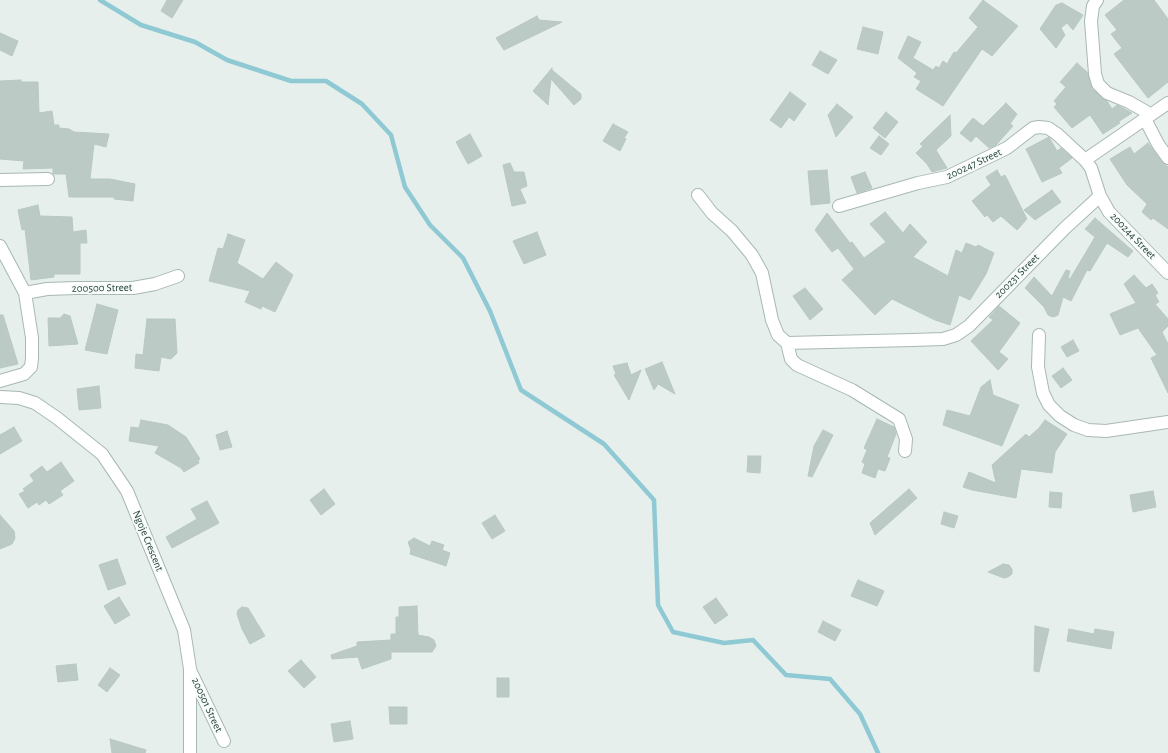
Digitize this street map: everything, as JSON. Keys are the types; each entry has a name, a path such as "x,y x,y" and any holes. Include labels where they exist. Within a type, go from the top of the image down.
{"street":[{"path":"1092,2 1091,21 1093,59 1098,84 1107,93 1129,102 1147,116 1158,144 1168,158"},
{"path":"1100,196 1091,168 1085,160 1168,103"},
{"name":"200247 Street","path":"839,206 918,183 947,178 1007,148 1033,128 1048,128 1057,134 1085,160"},
{"path":"0,180 48,179"},
{"path":"698,195 712,213 732,231 752,255 762,273 772,320 778,335 787,343 791,359 798,365 852,390 899,419 906,438 905,451"},
{"name":"200244 Street","path":"1100,196 1110,212 1168,273"},
{"name":"200231 Street","path":"787,343 913,340 943,338 956,335 969,326 1065,228 1100,196"},
{"path":"0,246 25,293 32,338 32,358 30,367 24,374 0,381"},
{"name":"200500 Street","path":"25,293 47,289 133,288 155,284 178,276"},
{"path":"1039,335 1038,367 1043,392 1048,405 1060,416 1074,425 1088,430 1106,431 1168,422"},
{"name":"Ngoje Crescent","path":"0,396 19,398 35,402 86,440 102,454 128,493 184,630 190,669 190,753"},
{"name":"200501 Street","path":"190,669 224,741"}],"building":[{"path":"167,0 183,0 172,18 161,11"},
{"path":"983,0 1018,26 992,56 982,49 943,106 916,89 921,81 914,77 917,73 898,58 908,36 921,42 913,58 933,70 936,66 939,68 943,61 947,64 954,52 956,53 978,27 969,18"},
{"path":"1124,0 1154,0 1168,19 1168,82 1148,98 1114,54 1122,48 1111,34 1117,30 1105,15"},
{"path":"1062,3 1083,15 1073,30 1067,23 1061,28 1065,35 1056,48 1040,29 1056,5"},
{"path":"537,16 539,20 562,22 504,50 496,38"},
{"path":"863,27 883,32 878,54 857,49"},
{"path":"0,33 18,41 12,56 0,50"},
{"path":"820,51 837,60 828,74 812,65"},
{"path":"1077,63 1087,72 1092,89 1107,101 1112,109 1117,105 1132,113 1103,134 1090,115 1072,128 1054,107 1057,104 1054,101 1066,87 1060,82"},
{"path":"552,68 552,70 581,94 581,99 574,105 551,79 548,105 533,91"},
{"path":"21,80 21,82 38,82 39,113 52,111 54,125 59,125 59,128 69,129 74,132 109,134 106,147 94,144 90,179 110,179 135,184 133,201 114,199 114,197 69,197 66,174 53,174 53,168 23,169 24,161 0,159 0,81"},
{"path":"790,92 806,104 794,121 789,117 781,128 770,120"},
{"path":"1006,103 1017,114 1010,124 1013,126 996,145 989,148 976,136 971,142 960,133 973,118 983,126"},
{"path":"837,104 853,117 836,137 828,115"},
{"path":"886,112 898,122 885,138 873,128"},
{"path":"950,115 951,136 936,150 947,168 932,172 927,164 916,153 923,146 920,144"},
{"path":"613,124 628,132 624,138 626,139 620,151 603,141"},
{"path":"470,134 482,156 468,164 456,142"},
{"path":"879,136 889,144 881,155 870,148"},
{"path":"1049,137 1057,151 1061,148 1072,158 1059,168 1062,173 1042,182 1026,149"},
{"path":"1148,143 1162,162 1168,167 1168,229 1153,218 1151,220 1142,212 1147,204 1127,185 1110,159 1130,147 1134,154"},
{"path":"510,163 514,172 524,172 527,186 520,189 526,203 512,206 503,165"},
{"path":"827,170 830,203 811,205 808,171"},
{"path":"997,170 1001,177 1005,175 1027,219 1017,230 1001,216 993,222 987,215 985,217 972,201 991,185 986,177"},
{"path":"865,172 872,188 857,193 851,177"},
{"path":"1052,190 1061,202 1035,220 1024,210"},
{"path":"38,205 40,216 72,217 73,232 86,230 87,243 80,243 80,274 54,274 54,277 31,280 25,229 22,230 18,210"},
{"path":"885,212 903,233 910,224 927,242 913,257 948,276 956,250 962,253 966,243 976,247 978,245 994,253 986,274 970,300 959,295 950,325 935,320 892,299 875,315 842,280 854,269 838,248 832,252 815,230 827,213 850,243 852,242 864,258 886,242 870,224"},
{"path":"1095,218 1133,251 1128,257 1107,243 1090,271 1087,270 1071,301 1063,297 1058,315 1053,317 1048,315 1044,307 1025,288 1034,277 1052,296 1066,270 1070,271 1068,278 1070,279 1095,237 1085,229"},
{"path":"537,232 546,255 524,264 513,241"},
{"path":"228,234 245,240 237,263 263,279 276,262 293,275 275,312 262,306 261,309 245,302 250,291 209,281 218,248 223,249"},
{"path":"1134,275 1146,288 1152,284 1158,293 1155,295 1159,302 1155,304 1168,319 1168,326 1162,332 1168,344 1168,393 1151,358 1157,355 1138,328 1120,335 1110,314 1136,303 1124,284"},
{"path":"805,288 823,309 810,320 793,296"},
{"path":"97,304 118,310 107,354 85,350"},
{"path":"999,306 1020,323 999,352 1008,359 998,370 971,341 993,320 989,317"},
{"path":"64,314 70,316 78,344 49,346 48,318 60,318"},
{"path":"0,315 3,315 18,364 0,368"},
{"path":"147,319 175,319 177,353 171,359 161,357 159,371 135,368 136,354 143,355"},
{"path":"1073,340 1079,351 1067,357 1061,347"},
{"path":"662,362 675,394 658,384 654,390 645,369"},
{"path":"627,363 631,375 641,370 629,400 614,375 616,374 613,366"},
{"path":"1063,368 1072,380 1061,388 1052,376"},
{"path":"990,380 993,395 1019,405 1002,446 943,425 947,410 970,416 981,387"},
{"path":"99,386 101,408 79,410 77,389"},
{"path":"877,419 894,427 896,434 887,457 890,458 885,471 878,469 875,478 862,473 865,464 862,462 867,450 864,448"},
{"path":"141,420 168,425 186,437 200,459 198,460 199,463 184,472 181,468 155,453 159,446 129,441 131,427 139,428"},
{"path":"1045,420 1067,434 1055,452 1052,473 1021,469 1016,498 963,487 969,472 996,483 992,465 1026,434 1029,437"},
{"path":"14,427 22,441 0,454 0,435"},
{"path":"823,430 833,435 812,477 808,476 814,446"},
{"path":"227,431 232,447 220,450 216,435"},
{"path":"748,456 761,456 760,473 747,472"},
{"path":"61,462 74,481 60,491 63,495 49,504 46,500 39,505 37,502 28,508 19,494 25,491 23,489 34,481 30,475 42,466 47,472"},
{"path":"324,489 335,504 321,515 310,500"},
{"path":"909,489 917,498 875,535 870,523"},
{"path":"1153,491 1156,507 1133,512 1130,495"},
{"path":"1050,492 1062,493 1061,508 1049,507"},
{"path":"207,501 219,523 172,548 166,537 197,519 191,509"},
{"path":"944,512 958,516 954,528 941,524"},
{"path":"0,515 14,531 15,538 12,544 0,549"},
{"path":"495,515 505,531 492,539 482,523"},
{"path":"414,538 430,546 432,541 444,545 442,550 450,553 446,566 410,554 411,550 408,542"},
{"path":"117,559 126,584 108,590 99,565"},
{"path":"1003,564 1009,565 1012,569 1012,574 1008,577 1004,578 988,572"},
{"path":"858,580 884,591 877,606 851,596"},
{"path":"119,597 130,615 115,624 104,606"},
{"path":"716,598 728,615 715,624 703,607"},
{"path":"417,606 418,635 429,637 434,640 436,646 432,652 391,652 391,659 362,669 358,657 332,659 331,655 357,646 357,642 391,640 391,634 396,634 396,617 399,617 399,607"},
{"path":"242,607 248,608 265,636 250,644 242,629 237,614 238,610"},
{"path":"823,621 841,630 835,641 818,632"},
{"path":"1035,626 1049,629 1039,672 1034,671"},
{"path":"1069,629 1094,634 1095,629 1114,632 1111,649 1067,641"},
{"path":"301,660 316,677 304,688 288,671"},
{"path":"76,664 78,680 58,682 56,666"},
{"path":"110,668 120,675 107,692 98,685"},
{"path":"497,678 509,678 509,697 497,697"},
{"path":"389,707 407,707 407,724 390,724"},
{"path":"350,721 353,739 334,742 331,724"},
{"path":"110,739 146,750 145,753 112,753"}],"waterway":[{"path":"100,0 141,25 195,42 227,60 291,81 326,81 362,104 391,135 405,187 430,225 463,258 490,311 521,390 604,444 654,500 658,605 673,632 724,643 753,640 786,675 830,679 860,714 878,753"}]}
